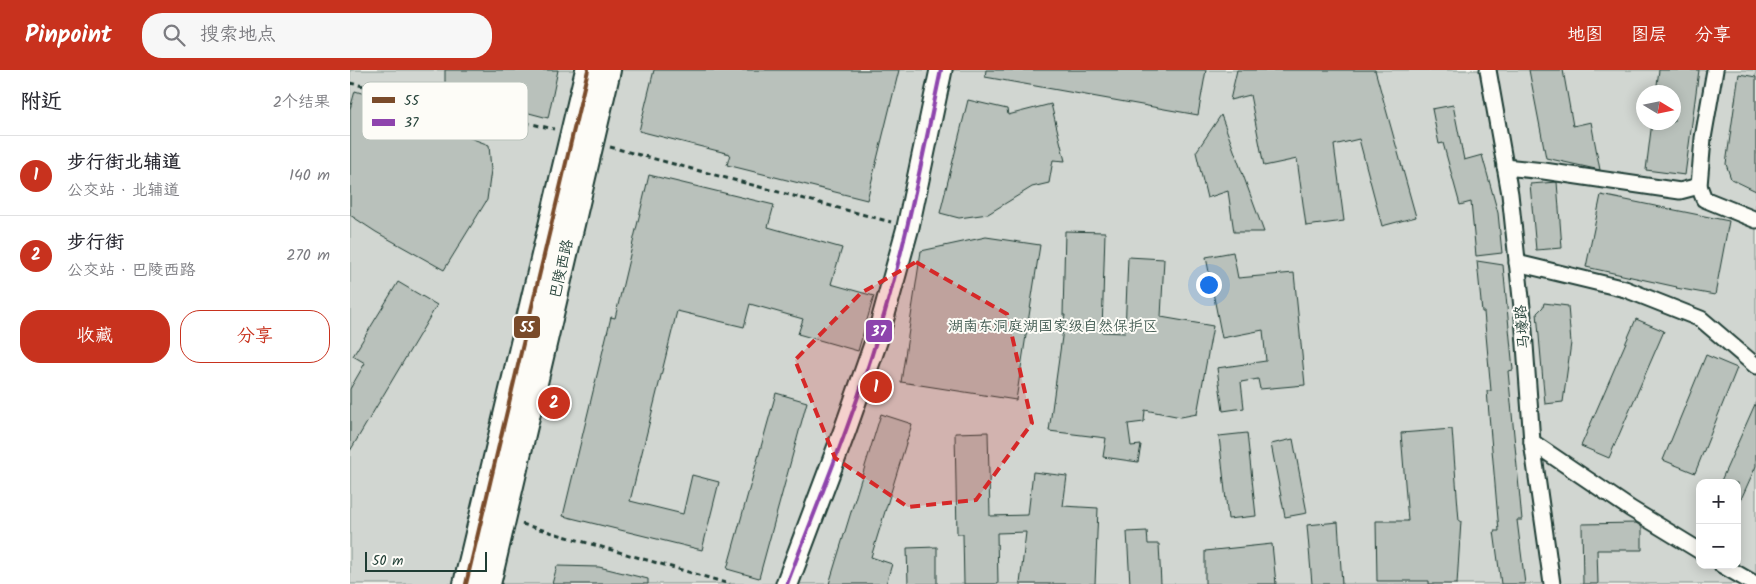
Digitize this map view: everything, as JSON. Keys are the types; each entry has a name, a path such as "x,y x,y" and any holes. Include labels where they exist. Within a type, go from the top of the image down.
{"main road":[{"name":"巴陵西路","path":"488,584 583,137 588,70"},
{"name":"巴陵西路","path":"466,584 583,137 608,70"},
{"path":"787,584 878,336 908,227 941,70"}],"street":[{"name":"马壕路","path":"1488,70 1510,194 1532,442 1552,584"},
{"path":"1715,70 1703,138 1699,186 1704,199 1756,220"},
{"path":"1505,167 1680,191 1699,186"},
{"path":"1517,262 1625,289 1701,319 1756,366"},
{"path":"1532,442 1631,509 1696,549"},
{"path":"1729,569 1755,584"}],"path":[{"path":"528,124 583,137 908,227"},
{"path":"503,519 730,584"}],"highlighted area":[{"path":"916,262 1007,314 1032,423 976,500 908,507 835,458 795,360 861,293"}],"green space":[{"name":"湖南东洞庭湖国家级自然保护区","path":"350,70 1756,70 1756,584 350,584"}],"building":[{"path":"445,70 558,70 548,118 528,113 528,82 445,82"},
{"path":"654,70 899,70 867,200 727,165 730,154 639,131"},
{"path":"986,70 1206,70 1198,115 985,77"},
{"path":"1237,70 1375,70 1416,217 1382,226 1359,139 1334,145 1344,221 1306,226 1297,159 1264,166 1250,95 1230,100"},
{"path":"1529,70 1563,70 1573,126 1591,122 1600,170 1546,158"},
{"path":"1659,70 1699,70 1685,175 1646,170 1651,130 1681,130 1681,85 1657,85"},
{"path":"1739,74 1756,77 1756,191 1731,179 1726,164"},
{"path":"355,91 362,93 362,140 476,140 489,145 491,170 487,200 444,270 376,232 350,215 350,109"},
{"path":"968,100 1007,109 1008,115 1051,104 1065,161 1053,160 1049,183 1032,187 988,214 959,218 940,213"},
{"path":"1453,105 1464,160 1482,155 1498,213 1502,253 1476,256 1471,202 1460,205 1443,143 1439,144 1432,109"},
{"path":"1221,115 1264,232 1234,232 1228,191 1207,198 1196,152"},
{"path":"649,175 774,205 768,227 842,248 831,284 874,296 858,351 798,334 803,319 750,304 744,327 677,311 630,501 683,514 692,475 719,482 702,550 563,516 611,317 615,318"},
{"path":"1557,182 1562,248 1536,250 1530,184"},
{"path":"1601,195 1729,221 1715,295 1586,267"},
{"path":"1065,231 1105,232 1102,332 1125,333 1128,257 1164,259 1161,317 1213,326 1197,414 1181,417 1145,410 1144,422 1128,424 1131,446 1141,445 1138,462 1103,457 1106,438 1049,431 1065,315 1063,315"},
{"path":"986,237 1040,245 1016,400 901,382 921,251"},
{"path":"1233,252 1238,278 1294,273 1305,385 1260,389 1258,379 1241,382 1244,408 1223,411 1217,368 1266,361 1263,330 1222,338 1206,257"},
{"path":"1477,261 1503,265 1513,370 1508,371 1522,520 1517,520 1525,584 1501,584 1494,531 1499,531 1487,391 1491,391"},
{"path":"398,282 437,305 350,451 350,389 365,363 353,356"},
{"path":"1544,303 1568,306 1571,343 1563,402 1545,404 1537,313"},
{"path":"1636,319 1664,331 1609,458 1581,446"},
{"path":"1706,355 1737,368 1695,473 1663,460"},
{"path":"776,393 807,402 759,578 727,569"},
{"path":"1756,402 1756,466 1741,499 1741,479 1722,479"},
{"path":"881,414 912,424 871,557 892,564 886,584 829,584"},
{"path":"1452,429 1459,521 1461,521 1457,584 1429,584 1429,581 1377,581 1376,521 1408,521 1401,433"},
{"path":"988,432 990,516 1028,515 1033,472 1067,476 1063,506 1098,508 1095,584 1020,584 1026,532 997,533 998,584 964,584 963,534 957,534 955,433"},
{"path":"1247,433 1256,516 1228,519 1219,436"},
{"path":"1293,439 1307,513 1285,517 1271,444"},
{"path":"1338,522 1342,584 1312,584 1307,525"},
{"path":"1636,523 1642,527 1642,550 1597,550 1598,584 1583,584 1582,524"},
{"path":"1147,531 1148,544 1159,544 1161,584 1130,584 1127,532"},
{"path":"1272,544 1276,584 1205,584 1205,551"},
{"path":"937,547 937,584 908,584 907,548"},
{"path":"557,566 599,567 648,579 648,584 552,584"}],"transit line":[{"name":"55","path":"466,584 588,70"},
{"name":"37","path":"787,584 846,429 888,302 905,236 941,70"}],"place":[{"name":"步行街北辅道","path":"876,387"},
{"name":"步行街","path":"554,403"}]}
